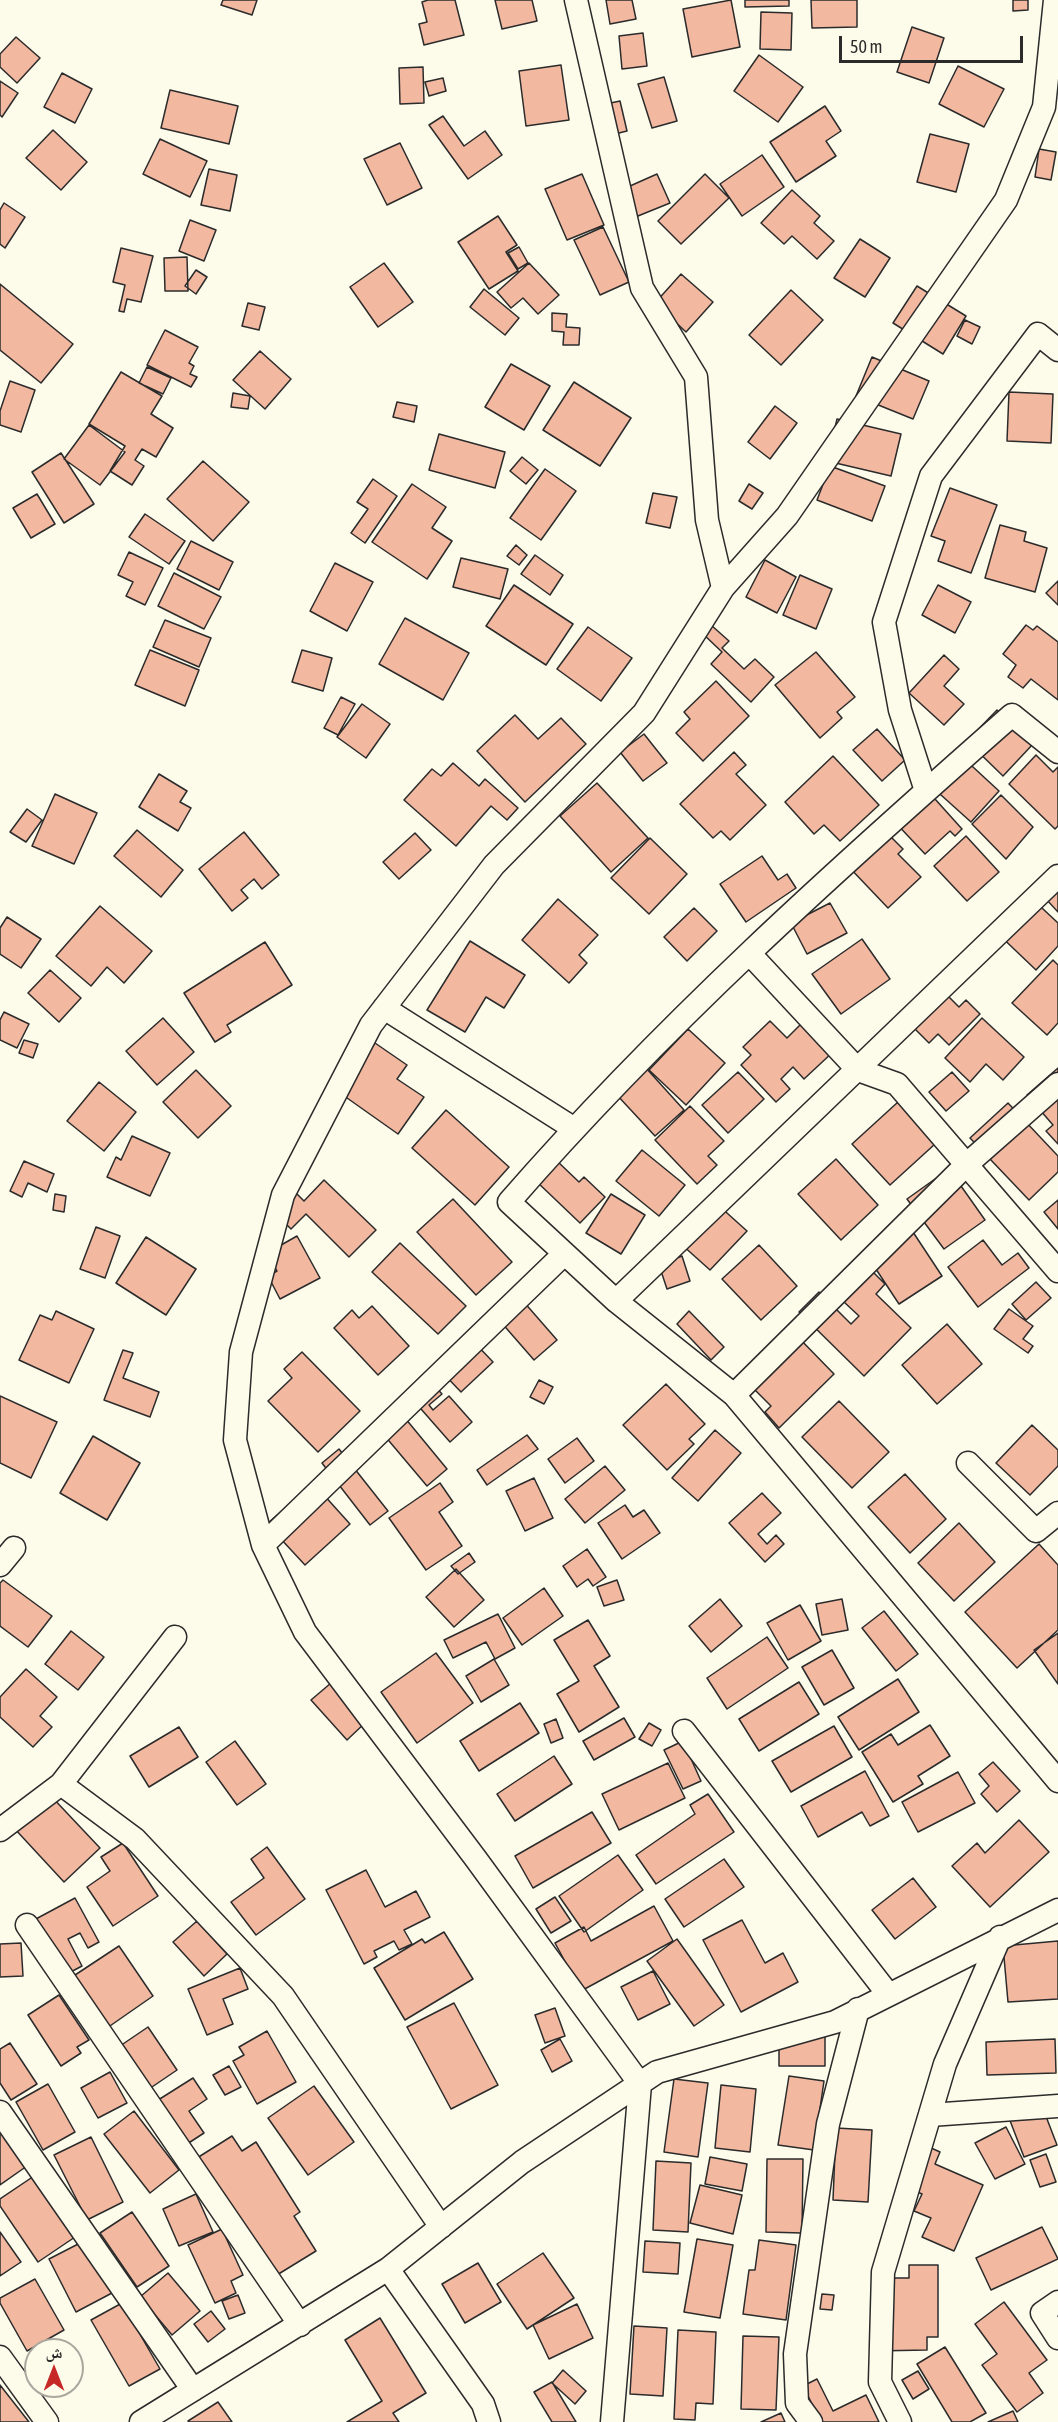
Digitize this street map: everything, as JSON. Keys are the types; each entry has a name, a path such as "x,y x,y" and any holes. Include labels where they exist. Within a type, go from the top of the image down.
{"street":[{"path":"576,0 642,288 696,377 707,520 723,588"},
{"path":"612,2422 640,2084 476,1859 304,1632 263,1545 235,1440 241,1352 283,1195 371,1025 494,865 644,713 723,588 787,516 1006,200 1044,107 1055,0"},
{"path":"926,791 900,710 884,622 932,476 1038,334 1058,350"},
{"path":"1058,752 1012,715 926,791 750,954 573,1128 509,1202 616,1301 734,1395 1058,1781"},
{"path":"616,1301 1058,876"},
{"path":"750,954 858,1070 897,1084 1058,1271"},
{"path":"384,1008 573,1128"},
{"path":"734,1395 966,1165 1058,1084"},
{"path":"263,1545 564,1254"},
{"path":"968,1463 1036,1531 1058,1513"},
{"path":"0,1830 61,1785 176,1637"},
{"path":"684,1731 888,1994"},
{"path":"61,1785 135,1839 283,1995 441,2228"},
{"path":"141,2422 387,2269 522,2162 657,2072 835,2022 1000,1937 1058,1910"},
{"path":"27,1925 300,2325"},
{"path":"900,2422 880,2382 883,2272 945,2064 1000,1937"},
{"path":"811,2422 797,2403 795,2354 828,2124 858,2009"},
{"path":"930,2115 1058,2106"},
{"path":"0,2112 193,2390"},
{"path":"387,2269 483,2404 489,2422"},
{"path":"1058,2302 1042,2313 1058,2338"},
{"path":"0,2357 47,2422"}],"building":[{"path":"223,0 257,0 252,15 221,5"},
{"path":"455,0 464,35 424,45 419,24 427,22 422,2"},
{"path":"495,0 532,0 537,21 502,29"},
{"path":"606,0 632,0 636,19 610,24"},
{"path":"731,0 740,47 692,57 683,9"},
{"path":"745,0 789,0 789,6 745,7"},
{"path":"811,0 857,0 857,27 812,28"},
{"path":"1013,0 1028,0 1028,10 1013,11"},
{"path":"761,12 792,13 791,50 760,49"},
{"path":"912,27 944,38 929,83 897,72"},
{"path":"643,33 647,66 622,69 619,36"},
{"path":"16,37 40,58 17,83 0,67 0,54"},
{"path":"759,55 803,87 778,122 734,91"},
{"path":"561,65 569,120 526,126 519,71"},
{"path":"958,66 1004,89 984,127 939,104"},
{"path":"423,67 424,103 400,104 399,68"},
{"path":"62,73 92,89 75,123 44,107"},
{"path":"664,77 677,121 652,128 638,84"},
{"path":"443,78 446,91 429,96 425,82"},
{"path":"0,81 18,93 2,117 0,115"},
{"path":"170,90 238,106 229,144 161,128"},
{"path":"620,101 627,131 603,137 596,106"},
{"path":"825,106 841,131 826,141 836,156 796,182 770,142"},
{"path":"443,116 464,146 485,131 502,155 468,179 429,125"},
{"path":"53,130 87,162 61,190 26,158"},
{"path":"930,134 969,144 956,192 917,182"},
{"path":"160,139 207,161 190,197 143,174"},
{"path":"400,143 422,188 387,205 364,159"},
{"path":"1039,149 1056,152 1051,180 1035,177"},
{"path":"762,155 784,187 742,216 720,184"},
{"path":"209,169 237,175 230,211 201,205"},
{"path":"582,174 604,225 567,240 545,189"},
{"path":"657,174 670,203 633,218 621,190"},
{"path":"705,174 729,198 681,244 658,221"},
{"path":"792,190 820,216 814,223 834,241 817,259 792,236 784,244 761,223"},
{"path":"4,203 25,217 5,248 0,244 0,210"},
{"path":"498,216 517,245 506,252 518,271 489,289 458,242"},
{"path":"190,220 216,230 204,261 179,251"},
{"path":"603,227 629,282 600,295 574,240"},
{"path":"860,239 890,258 865,297 834,278"},
{"path":"519,247 528,263 518,269 508,253"},
{"path":"121,248 153,256 141,302 127,299 124,312 119,311 125,285 113,282"},
{"path":"187,257 188,291 165,291 164,258"},
{"path":"384,263 413,302 378,327 350,287"},
{"path":"529,263 559,295 538,314 523,298 511,308 497,292"},
{"path":"196,270 207,277 196,294 185,286"},
{"path":"681,274 713,302 686,332 655,303"},
{"path":"0,284 73,344 41,383 0,350"},
{"path":"917,286 966,316 943,354 893,323"},
{"path":"484,289 519,318 505,335 470,307"},
{"path":"791,290 823,320 781,365 749,335"},
{"path":"248,303 265,307 259,330 242,326"},
{"path":"552,313 567,314 566,327 580,328 579,345 563,345 564,332 552,331"},
{"path":"965,320 980,327 972,344 957,336"},
{"path":"165,330 198,347 189,363 194,366 190,374 197,377 191,387 147,365"},
{"path":"260,351 291,379 265,409 233,380"},
{"path":"872,357 929,381 913,419 856,396"},
{"path":"511,364 550,386 524,430 485,407"},
{"path":"147,367 171,378 163,394 139,383"},
{"path":"121,372 162,396 151,414 173,428 156,457 142,449 135,460 144,466 132,485 110,471 125,446 89,424"},
{"path":"10,381 35,390 21,432 0,425 0,411"},
{"path":"574,382 631,418 600,466 543,430"},
{"path":"1009,392 1053,394 1051,443 1007,441"},
{"path":"233,393 250,396 248,409 231,407"},
{"path":"397,402 417,406 414,422 393,417"},
{"path":"775,406 797,423 770,459 748,442"},
{"path":"837,419 901,434 891,476 827,461"},
{"path":"89,425 125,452 100,485 64,459"},
{"path":"439,434 505,452 495,488 429,470"},
{"path":"61,453 94,504 64,523 32,472"},
{"path":"522,457 538,470 526,484 510,471"},
{"path":"203,461 249,502 213,541 167,499"},
{"path":"830,466 885,486 872,521 817,500"},
{"path":"545,469 576,491 541,540 510,518"},
{"path":"373,479 397,496 365,543 351,533 368,509 357,502"},
{"path":"412,484 446,507 432,528 452,541 427,579 372,542"},
{"path":"749,484 763,493 752,509 739,501"},
{"path":"950,488 997,505 971,573 938,561 945,541 931,536"},
{"path":"653,493 677,497 670,528 646,523"},
{"path":"37,494 55,524 31,538 13,508"},
{"path":"145,514 185,541 169,564 129,537"},
{"path":"1000,525 1026,532 1024,541 1047,548 1035,592 985,578"},
{"path":"191,541 233,562 219,590 177,569"},
{"path":"516,545 527,555 519,565 507,556"},
{"path":"129,552 163,568 145,605 126,596 133,582 118,575"},
{"path":"535,555 563,575 550,595 521,574"},
{"path":"461,558 508,569 500,599 453,587"},
{"path":"765,560 796,577 777,613 746,597"},
{"path":"335,563 373,582 347,631 310,611"},
{"path":"174,573 221,597 204,629 158,606"},
{"path":"800,575 832,589 816,629 783,615"},
{"path":"1058,581 1058,605 1046,593"},
{"path":"514,585 573,624 546,665 486,626"},
{"path":"938,585 971,602 955,633 922,615"},
{"path":"405,618 469,653 443,700 379,664"},
{"path":"165,620 211,638 199,667 153,647"},
{"path":"711,625 729,641 722,648 744,669 755,659 774,677 751,702 711,664 722,652 702,633"},
{"path":"1026,625 1033,630 1037,626 1058,642 1058,700 1031,679 1023,688 1008,677 1016,665 1003,654"},
{"path":"588,627 632,658 601,701 557,669"},
{"path":"150,650 199,670 185,706 135,685"},
{"path":"302,650 332,658 323,691 292,682"},
{"path":"816,652 855,697 837,712 842,718 820,738 775,685"},
{"path":"944,655 959,669 944,686 964,704 944,725 909,693"},
{"path":"716,681 749,716 703,761 676,733 690,719 684,712"},
{"path":"341,697 355,704 338,735 324,728"},
{"path":"362,704 390,724 366,758 337,737"},
{"path":"997,710 1033,744 1003,776 967,741"},
{"path":"515,715 538,739 561,718 586,744 525,802 477,751"},
{"path":"877,729 905,760 882,781 853,750"},
{"path":"644,734 667,763 643,781 620,752"},
{"path":"734,752 746,765 736,774 766,805 730,840 721,831 713,838 680,804"},
{"path":"960,755 999,791 971,822 931,786"},
{"path":"1036,755 1053,772 1058,767 1058,826 1055,829 1009,784"},
{"path":"833,756 879,805 840,841 824,825 814,834 785,802"},
{"path":"453,763 479,786 485,779 518,808 507,820 491,806 456,846 404,800 432,769 441,776"},
{"path":"159,774 187,791 180,802 191,808 178,831 139,807"},
{"path":"597,783 648,838 611,872 560,816"},
{"path":"926,789 962,829 955,836 950,831 925,854 893,820"},
{"path":"55,794 97,813 74,864 32,846"},
{"path":"1001,795 1033,827 1006,859 972,824"},
{"path":"27,809 42,820 26,842 10,832"},
{"path":"137,830 183,870 161,897 114,856"},
{"path":"884,830 903,849 898,854 921,877 888,908 847,865"},
{"path":"244,832 279,875 262,889 254,879 241,890 248,898 232,911 199,869"},
{"path":"415,833 431,850 399,879 383,862"},
{"path":"966,836 999,872 967,901 934,866"},
{"path":"650,838 687,874 649,914 611,878"},
{"path":"762,856 778,880 787,874 796,888 746,922 720,884"},
{"path":"1058,866 1058,912 1035,887"},
{"path":"1027,894 1058,923 1058,946 1036,970 993,929"},
{"path":"558,899 598,935 579,955 587,963 569,983 522,940"},
{"path":"830,903 847,933 807,954 791,923"},
{"path":"100,906 152,951 124,983 107,967 91,986 56,956"},
{"path":"694,908 717,931 687,961 664,937"},
{"path":"7,917 41,939 21,968 0,954 0,928"},
{"path":"862,939 890,979 841,1014 812,974"},
{"path":"470,941 525,975 504,1008 486,997 465,1032 427,1010"},
{"path":"265,942 292,985 227,1025 231,1032 215,1042 184,993"},
{"path":"1053,960 1058,965 1058,1023 1047,1035 1012,1003"},
{"path":"50,970 81,998 59,1022 28,993"},
{"path":"945,993 959,1007 966,1000 980,1014 949,1045 938,1034 929,1043 912,1026"},
{"path":"4,1012 29,1024 17,1048 0,1040 0,1020"},
{"path":"163,1018 194,1052 157,1085 126,1051"},
{"path":"982,1018 1024,1057 1003,1080 986,1064 970,1082 945,1058"},
{"path":"805,1020 834,1051 804,1079 793,1067 781,1079 790,1089 776,1102 741,1065 751,1055 743,1047 770,1021 787,1038"},
{"path":"688,1029 725,1063 686,1105 649,1070"},
{"path":"24,1040 38,1044 33,1058 19,1053"},
{"path":"375,1043 407,1065 397,1079 424,1097 398,1134 340,1093"},
{"path":"646,1068 684,1110 655,1136 616,1094"},
{"path":"1058,1068 1058,1144 1046,1131 1053,1125 1027,1095"},
{"path":"196,1070 231,1106 198,1138 163,1102"},
{"path":"738,1072 764,1099 728,1133 702,1105"},
{"path":"952,1072 969,1091 946,1111 929,1092"},
{"path":"99,1082 136,1112 104,1151 67,1121"},
{"path":"898,1102 935,1144 890,1185 852,1144"},
{"path":"1008,1103 1058,1156 1058,1172 1029,1200 970,1138"},
{"path":"690,1106 724,1141 708,1156 717,1165 697,1184 655,1140"},
{"path":"446,1110 509,1167 475,1205 412,1148"},
{"path":"132,1136 170,1153 150,1196 107,1177 116,1157 121,1160"},
{"path":"642,1150 685,1185 659,1216 616,1181"},
{"path":"836,1159 878,1205 841,1240 798,1194"},
{"path":"556,1160 579,1182 584,1177 605,1197 580,1223 536,1181"},
{"path":"24,1161 54,1174 47,1192 28,1183 22,1197 10,1191"},
{"path":"949,1169 985,1220 944,1249 907,1199"},
{"path":"324,1180 376,1230 349,1257 306,1214 291,1229 272,1210 292,1189 304,1201"},
{"path":"55,1194 66,1196 64,1212 53,1210"},
{"path":"611,1194 645,1215 621,1254 586,1233"},
{"path":"453,1199 512,1262 476,1295 417,1232"},
{"path":"1058,1200 1058,1229 1044,1212"},
{"path":"717,1204 747,1231 710,1270 681,1244"},
{"path":"909,1226 942,1276 899,1304 866,1254"},
{"path":"96,1227 120,1236 105,1278 80,1269"},
{"path":"297,1236 320,1278 280,1299 268,1276 277,1271 267,1253"},
{"path":"146,1237 196,1269 166,1315 116,1283"},
{"path":"983,1240 1002,1265 1018,1253 1029,1268 978,1307 948,1267"},
{"path":"400,1243 466,1306 438,1334 372,1272"},
{"path":"759,1245 797,1286 761,1320 722,1279"},
{"path":"682,1256 690,1281 667,1289 659,1265"},
{"path":"859,1258 885,1284 876,1294 911,1328 864,1376 799,1312 819,1292 851,1324 859,1316 829,1288"},
{"path":"1036,1282 1051,1298 1026,1320 1012,1304"},
{"path":"523,1301 557,1340 534,1360 500,1321"},
{"path":"372,1306 409,1346 378,1375 334,1328 352,1310 359,1318"},
{"path":"1009,1309 1033,1326 1023,1339 1033,1346 1028,1353 994,1329"},
{"path":"56,1311 94,1329 69,1383 19,1360 40,1315 52,1320"},
{"path":"689,1311 724,1347 711,1360 677,1324"},
{"path":"947,1324 982,1364 937,1404 902,1365"},
{"path":"797,1336 834,1374 779,1428 765,1412 771,1406 749,1384"},
{"path":"472,1340 493,1362 461,1392 440,1370"},
{"path":"123,1350 133,1353 123,1378 159,1392 150,1417 104,1400"},
{"path":"302,1352 360,1411 318,1452 268,1401 292,1378 284,1369"},
{"path":"539,1380 553,1387 544,1404 530,1397"},
{"path":"433,1384 442,1394 429,1405 433,1410 449,1396 472,1422 450,1442 414,1401"},
{"path":"666,1384 705,1424 689,1439 694,1444 667,1470 623,1425"},
{"path":"0,1396 57,1422 31,1478 0,1463"},
{"path":"839,1401 889,1452 852,1488 802,1437"},
{"path":"405,1418 447,1469 427,1486 384,1435"},
{"path":"1032,1425 1058,1450 1058,1466 1030,1495 996,1463"},
{"path":"715,1430 741,1453 698,1501 672,1478"},
{"path":"527,1435 538,1449 487,1485 477,1470"},
{"path":"93,1436 140,1463 107,1520 60,1493"},
{"path":"577,1438 594,1461 565,1483 548,1459"},
{"path":"339,1449 388,1511 370,1525 322,1463"},
{"path":"605,1466 625,1490 585,1523 565,1499"},
{"path":"905,1474 946,1519 910,1553 868,1507"},
{"path":"534,1478 553,1518 525,1531 506,1491"},
{"path":"313,1483 350,1524 305,1565 267,1524"},
{"path":"440,1483 453,1502 439,1512 462,1546 426,1570 389,1518"},
{"path":"762,1493 781,1513 758,1534 767,1544 776,1535 784,1544 765,1562 729,1523"},
{"path":"625,1505 633,1517 644,1510 660,1533 622,1559 598,1523"},
{"path":"959,1523 995,1562 954,1601 918,1563"},
{"path":"1039,1544 1058,1565 1058,1630 1017,1668 965,1612"},
{"path":"587,1549 606,1577 593,1586 588,1579 577,1587 563,1566"},
{"path":"469,1553 475,1562 458,1574 451,1566"},
{"path":"456,1569 484,1600 454,1627 426,1597"},
{"path":"3,1580 52,1616 28,1647 0,1626 0,1583"},
{"path":"617,1580 624,1600 604,1606 597,1587"},
{"path":"544,1588 563,1616 522,1645 503,1618"},
{"path":"720,1599 742,1626 711,1652 689,1626"},
{"path":"842,1599 848,1630 822,1635 816,1604"},
{"path":"800,1605 821,1641 788,1660 767,1623"},
{"path":"884,1611 918,1654 896,1671 862,1628"},
{"path":"498,1614 515,1648 495,1659 486,1642 453,1658 444,1640"},
{"path":"588,1620 610,1656 594,1666 619,1707 579,1732 557,1694 579,1681 554,1640"},
{"path":"71,1631 104,1657 78,1690 45,1664"},
{"path":"1058,1633 1058,1684 1034,1650"},
{"path":"767,1637 788,1668 727,1709 707,1678"},
{"path":"832,1650 854,1688 824,1705 802,1667"},
{"path":"436,1653 473,1703 417,1743 381,1692"},
{"path":"494,1659 509,1685 481,1702 466,1676"},
{"path":"26,1669 57,1697 40,1716 52,1727 33,1747 0,1717 0,1697"},
{"path":"898,1679 919,1712 859,1750 838,1717"},
{"path":"799,1682 819,1714 759,1751 739,1719"},
{"path":"331,1683 366,1722 347,1740 311,1700"},
{"path":"520,1703 539,1733 479,1771 460,1741"},
{"path":"624,1718 635,1737 594,1760 583,1741"},
{"path":"556,1719 563,1738 551,1743 544,1724"},
{"path":"649,1723 661,1730 652,1746 639,1739"},
{"path":"930,1725 950,1756 918,1776 923,1784 893,1802 862,1752 891,1734 898,1745"},
{"path":"834,1726 852,1757 791,1792 772,1761"},
{"path":"179,1727 198,1757 149,1787 130,1756"},
{"path":"235,1741 266,1784 237,1805 206,1762"},
{"path":"683,1741 701,1781 683,1789 664,1750"},
{"path":"554,1756 572,1784 515,1821 497,1794"},
{"path":"993,1762 1020,1791 997,1812 981,1794 989,1786 979,1774"},
{"path":"668,1763 685,1798 619,1830 602,1794"},
{"path":"865,1771 889,1816 870,1826 862,1812 818,1837 801,1806"},
{"path":"958,1772 975,1803 918,1832 902,1802"},
{"path":"708,1794 734,1832 656,1884 636,1855 695,1814 690,1805"},
{"path":"50,1795 100,1848 64,1882 14,1828"},
{"path":"592,1812 611,1843 533,1888 515,1856"},
{"path":"1019,1820 1049,1852 990,1907 952,1866 977,1843 985,1853"},
{"path":"123,1843 158,1896 113,1926 87,1887 110,1871 101,1857"},
{"path":"267,1847 305,1899 256,1935 231,1902 264,1878 251,1859"},
{"path":"618,1855 643,1890 584,1932 559,1896"},
{"path":"724,1859 744,1887 684,1927 665,1899"},
{"path":"366,1870 385,1907 416,1891 430,1917 404,1930 412,1944 399,1950 394,1941 374,1951 377,1957 364,1964 326,1890"},
{"path":"913,1878 936,1907 895,1939 872,1910"},
{"path":"555,1897 571,1921 551,1933 536,1909"},
{"path":"75,1898 99,1942 88,1948 80,1933 68,1939 82,1966 65,1975 34,1920"},
{"path":"654,1906 673,1941 581,1991 555,1943 584,1927 591,1941"},
{"path":"742,1920 765,1963 783,1953 798,1982 741,2012 703,1940"},
{"path":"197,1921 227,1954 204,1976 173,1942"},
{"path":"444,1932 473,1979 405,2020 374,1968 422,1939 425,1943"},
{"path":"677,1939 724,2005 694,2026 647,1961"},
{"path":"1058,1941 1058,1999 1008,2002 1003,1946"},
{"path":"21,1943 23,1976 0,1977 0,1944"},
{"path":"119,1946 153,1996 107,2028 72,1977"},
{"path":"240,1968 248,1989 223,1999 233,2024 207,2035 188,1989"},
{"path":"653,1971 670,2004 638,2020 621,1987"},
{"path":"59,1995 89,2040 77,2047 81,2053 61,2066 28,2015"},
{"path":"454,2003 498,2085 451,2109 407,2027"},
{"path":"555,2008 565,2036 545,2043 535,2015"},
{"path":"148,2027 177,2070 149,2089 120,2046"},
{"path":"267,2031 296,2082 257,2104 233,2061 244,2055 239,2047"},
{"path":"779,2036 825,2037 825,2066 779,2066"},
{"path":"560,2039 572,2061 552,2072 541,2050"},
{"path":"1055,2039 1056,2073 987,2075 986,2042"},
{"path":"10,2043 37,2084 11,2100 0,2083 0,2049"},
{"path":"229,2066 241,2087 225,2095 213,2075"},
{"path":"110,2072 127,2103 98,2118 81,2088"},
{"path":"789,2076 824,2081 814,2150 778,2145"},
{"path":"193,2078 207,2099 189,2111 204,2133 184,2146 155,2102"},
{"path":"674,2079 708,2083 698,2157 664,2152"},
{"path":"48,2084 75,2132 43,2150 16,2102"},
{"path":"721,2085 756,2089 750,2152 715,2148"},
{"path":"314,2086 354,2142 308,2175 268,2118"},
{"path":"1042,2106 1057,2145 1024,2157 1009,2118"},
{"path":"134,2111 179,2170 150,2193 104,2134"},
{"path":"1006,2127 1025,2164 995,2179 975,2143"},
{"path":"836,2128 872,2130 868,2202 833,2200"},
{"path":"0,2129 27,2166 0,2185"},
{"path":"232,2136 242,2151 256,2142 300,2212 294,2216 316,2251 272,2278 197,2158"},
{"path":"91,2137 123,2202 87,2220 54,2155"},
{"path":"918,2142 940,2152 935,2164 983,2185 954,2251 922,2237 931,2218 914,2211 922,2194 899,2184"},
{"path":"1046,2154 1056,2182 1040,2187 1030,2160"},
{"path":"710,2157 747,2164 742,2191 705,2184"},
{"path":"767,2159 803,2159 802,2233 766,2232"},
{"path":"656,2161 691,2163 688,2232 653,2230"},
{"path":"37,2174 78,2235 38,2262 0,2206 0,2199"},
{"path":"700,2185 742,2195 733,2234 690,2223"},
{"path":"196,2194 213,2232 179,2246 163,2209"},
{"path":"132,2212 169,2266 137,2287 100,2233"},
{"path":"1042,2227 1058,2259 991,2290 976,2258"},
{"path":"222,2229 243,2275 231,2281 236,2293 215,2303 188,2245"},
{"path":"0,2232 21,2262 0,2276"},
{"path":"697,2239 733,2245 720,2318 684,2312"},
{"path":"759,2240 796,2245 786,2320 743,2314 749,2270 755,2270"},
{"path":"84,2241 112,2293 76,2312 49,2259"},
{"path":"645,2241 680,2243 678,2274 643,2272"},
{"path":"543,2253 574,2298 527,2329 497,2284"},
{"path":"478,2263 501,2302 465,2323 442,2284"},
{"path":"909,2265 938,2265 938,2337 927,2337 927,2350 874,2351 873,2278 909,2278"},
{"path":"168,2273 200,2311 172,2335 140,2297"},
{"path":"35,2279 64,2330 50,2338 24,2338 24,2346 0,2303 0,2298"},
{"path":"822,2294 834,2295 832,2310 820,2309"},
{"path":"238,2295 245,2313 229,2319 222,2301"},
{"path":"1004,2302 1047,2360 1029,2373 1043,2393 1017,2412 982,2365 997,2354 975,2324"},
{"path":"122,2303 160,2369 129,2386 91,2320"},
{"path":"577,2304 593,2338 549,2359 533,2325"},
{"path":"211,2311 225,2329 208,2342 194,2324"},
{"path":"380,2318 426,2393 393,2413 399,2422 347,2422 382,2401 345,2340"},
{"path":"634,2326 667,2328 663,2396 630,2394"},
{"path":"678,2330 716,2332 713,2404 696,2403 695,2420 674,2419"},
{"path":"743,2336 779,2337 776,2410 741,2409"},
{"path":"945,2347 986,2413 970,2422 952,2422 917,2364"},
{"path":"563,2370 586,2391 575,2404 552,2383"},
{"path":"918,2371 929,2389 913,2399 902,2380"},
{"path":"817,2379 833,2411 866,2395 879,2422 821,2422 803,2386"},
{"path":"552,2382 576,2422 552,2422 534,2392"},
{"path":"0,2385 29,2422 0,2422"},
{"path":"218,2402 232,2422 188,2421"},
{"path":"1013,2411 1018,2422 988,2422"},
{"path":"781,2413 785,2422 761,2422"}]}
